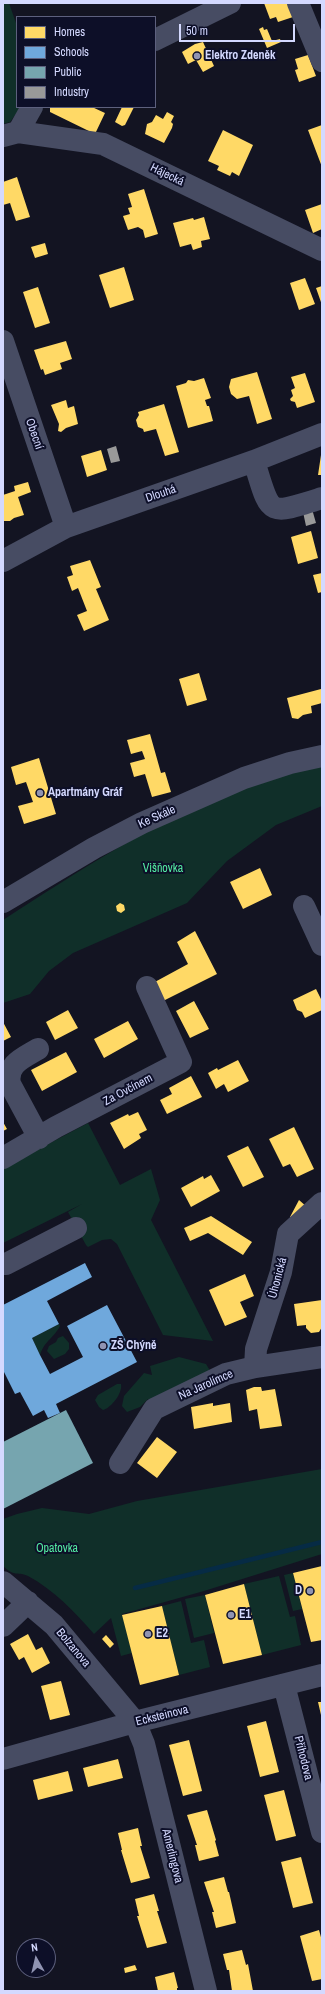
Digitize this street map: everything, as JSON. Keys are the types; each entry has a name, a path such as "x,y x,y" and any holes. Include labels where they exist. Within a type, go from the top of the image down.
{"street":[{"path":"156,40 230,3"},
{"path":"298,3 322,61"},
{"path":"10,134 31,108"},
{"name":"Hájecká","path":"10,134 103,144 322,250"},
{"name":"Obecní","path":"3,340 66,527"},
{"name":"Dlouhá","path":"3,561 66,527 254,461 322,434"},
{"path":"254,461 266,498 271,506 277,509 286,509 322,498"},
{"name":"Ke Skále","path":"3,902 94,848 142,823 244,778 290,763 322,756"},
{"path":"304,906 322,945"},
{"name":"Za Ovčínem","path":"3,1158 181,1062 147,987"},
{"path":"38,1049 18,1061 11,1068 8,1075 10,1084 39,1138"},
{"name":"Úhonická","path":"255,1367 256,1349 281,1272 288,1234 322,1203"},
{"path":"3,1264 6,1264 76,1228"},
{"name":"Na Jarolímce","path":"120,1463 154,1409 226,1374 255,1367 322,1357"},
{"name":"Bolzanova","path":"3,1582 54,1626 135,1722"},
{"path":"3,1626 28,1602"},
{"name":"Ecksteinova","path":"3,1759 135,1722 322,1675"},
{"name":"Příhodova","path":"284,1684 322,1832"},
{"name":"Amerlingova","path":"135,1722 144,1744 206,1991"}],"green space":[{"path":"3,3 9,3 16,23 16,108 20,108 10,122 3,124"},
{"name":"Višňovka","path":"322,761 322,806 276,825 227,861 187,903 73,953 49,971 30,994 3,1003 3,920 89,865 148,831 209,800 261,780"},
{"path":"88,1123 120,1185 151,1169 160,1200 151,1220 213,1341 163,1335 117,1244 111,1239 102,1240 88,1247 86,1245 68,1212 82,1204 3,1243 3,1168"},
{"path":"59,1324 60,1326 58,1330 44,1346 40,1355 32,1338"},
{"path":"63,1336 69,1343 69,1349 65,1354 54,1359 47,1351 49,1346 56,1342 58,1338"},
{"path":"179,1357 206,1364 212,1374 151,1404 148,1399 140,1407 127,1412 122,1406 124,1396 144,1373 152,1375 150,1366"},
{"path":"117,1384 121,1384 121,1388 116,1400 103,1410 99,1407 95,1400 98,1395"},
{"name":"Opatovka","path":"322,1469 322,1554 204,1591 122,1614 132,1653 121,1656 111,1618 94,1634 72,1610 47,1588 28,1576 11,1572 3,1566 3,1519 17,1514 42,1508 89,1514 137,1501"},
{"path":"293,1573 302,1609 293,1611 284,1575"},
{"path":"279,1576 290,1617 295,1616 301,1645 262,1655 244,1584"},
{"path":"205,1595 214,1633 194,1638 185,1599"},
{"path":"181,1601 191,1643 204,1640 210,1667 179,1675 162,1606"}],"building: Homes":[{"path":"264,3 287,3 293,17 278,22 276,17 270,19"},
{"path":"263,27 264,30 267,29 272,41 280,39 281,42 267,48 259,29"},
{"name":"Elektro Zdeněk","path":"203,42 214,66 203,72 196,60 188,64 182,52 195,44"},
{"path":"308,55 316,76 299,82 295,70 298,69 295,59"},
{"path":"50,108 94,108 105,113 95,134 50,112"},
{"path":"122,108 134,108 125,125 122,126 115,122"},
{"path":"167,112 174,116 171,122 173,124 172,128 164,143 145,134 147,124 152,122 156,115 163,119"},
{"path":"322,125 322,167 308,130"},
{"path":"223,130 253,145 239,176 232,172 230,176 217,170 219,166 208,161"},
{"path":"17,177 30,217 16,221 10,203 3,205 3,182"},
{"path":"144,189 158,234 145,238 143,230 138,227 128,230 123,216 130,214 128,208 132,207 128,194"},
{"path":"322,204 322,229 313,233 305,210"},
{"path":"204,217 210,239 201,241 202,247 193,250 191,244 180,247 173,223"},
{"path":"45,243 48,254 35,258 31,247"},
{"path":"124,267 134,300 110,308 99,275"},
{"path":"305,278 315,304 299,310 290,283"},
{"path":"322,286 322,305 316,288"},
{"path":"38,287 50,323 35,328 23,292"},
{"path":"66,341 72,359 60,363 62,369 45,375 43,369 41,370 34,350"},
{"path":"257,372 272,419 257,424 249,396 237,399 231,394 229,387 231,379"},
{"path":"305,373 315,402 297,408 295,402 291,401 290,399 293,396 291,390 295,388 291,377"},
{"path":"204,378 211,398 205,400 207,406 209,406 213,421 188,428 176,386 186,383 188,380 194,381"},
{"path":"66,400 68,408 74,406 78,424 66,428 61,432 58,431 59,424 51,405"},
{"path":"164,404 179,452 165,456 156,429 144,432 143,429 138,427 136,420 139,415 138,412"},
{"path":"101,450 107,470 87,477 81,456"},
{"path":"321,455 322,475 318,475"},
{"path":"28,482 31,492 18,497 24,515 10,521 4,521 3,495 15,491 14,486"},
{"path":"311,531 318,558 298,564 291,537"},
{"path":"90,560 101,587 96,589 109,620 84,631 77,615 87,611 78,588 72,591 67,577 73,575 70,566"},
{"path":"322,573 322,592 318,593 313,575"},
{"path":"199,673 207,700 187,706 179,679"},
{"path":"321,689 322,703 311,706 312,713 303,715 298,719 292,718 287,698"},
{"path":"150,734 161,773 165,772 171,792 152,797 145,774 134,777 130,763 145,759 142,751 131,754 127,740"},
{"name":"Apartmány Gráf","path":"39,758 56,814 24,824 18,806 33,802 26,782 16,785 11,767"},
{"path":"260,868 272,895 243,909 230,882"},
{"path":"120,903 124,905 125,910 121,913 117,911 116,906"},
{"path":"195,931 217,974 163,1001 153,983 188,964 177,942"},
{"path":"316,989 322,1001 322,1010 305,1018 302,1012 297,1010 293,1000"},
{"path":"194,1001 209,1029 190,1038 176,1011"},
{"path":"68,1010 78,1028 55,1040 46,1022"},
{"path":"128,1021 138,1039 104,1058 94,1039"},
{"path":"3,1022 11,1037 3,1041"},
{"path":"66,1052 77,1072 42,1091 31,1070"},
{"path":"238,1060 249,1081 228,1092 224,1084 216,1089 208,1073 217,1068 218,1070"},
{"path":"191,1076 202,1097 167,1114 160,1100 172,1094 169,1088"},
{"path":"138,1112 147,1130 139,1134 141,1138 124,1149 110,1123 128,1114 129,1116"},
{"path":"3,1122 7,1129 3,1131"},
{"path":"294,1127 314,1169 297,1177 290,1164 283,1167 269,1139"},
{"path":"248,1146 264,1177 243,1187 227,1156"},
{"path":"211,1175 220,1191 191,1207 181,1188 203,1176 204,1179"},
{"path":"299,1200 307,1207 293,1220 290,1217"},
{"path":"211,1216 252,1242 243,1255 208,1233 190,1241 184,1228"},
{"path":"245,1274 254,1296 240,1302 247,1317 225,1326 209,1290"},
{"path":"322,1300 322,1327 319,1332 311,1333 306,1328 306,1325 297,1326 294,1304"},
{"path":"254,1387 261,1387 262,1391 275,1389 282,1426 260,1429 257,1409 249,1411 246,1390"},
{"path":"213,1403 213,1406 230,1403 232,1422 194,1429 191,1407"},
{"path":"157,1437 177,1452 157,1478 137,1463"},
{"name":"D","path":"322,1566 322,1640 311,1642 293,1573"},
{"name":"E1","path":"244,1584 262,1655 223,1664 205,1595"},
{"name":"E2","path":"162,1606 179,1675 140,1685 122,1615"},
{"path":"28,1634 36,1650 42,1647 50,1663 32,1673 24,1657 19,1660 10,1644"},
{"path":"106,1635 114,1644 110,1648 102,1639"},
{"path":"61,1681 70,1715 50,1720 41,1686"},
{"path":"318,1702 322,1702 322,1715 321,1715"},
{"path":"266,1721 279,1772 260,1777 247,1726"},
{"path":"189,1740 202,1791 183,1796 169,1745"},
{"path":"118,1759 123,1778 88,1787 83,1768"},
{"path":"68,1771 73,1791 38,1800 33,1780"},
{"path":"284,1790 296,1836 276,1841 264,1795"},
{"path":"207,1810 219,1856 199,1861 195,1845 197,1845 187,1815"},
{"path":"138,1828 142,1846 140,1846 150,1878 131,1883 121,1850 118,1833"},
{"path":"301,1857 313,1903 293,1908 281,1862"},
{"path":"224,1877 236,1923 216,1928 212,1912 214,1912 204,1882"},
{"path":"154,1894 159,1911 157,1911 167,1943 147,1948 137,1916 139,1916 135,1899"},
{"path":"319,1930 322,1941 322,1979 312,1981 300,1936"},
{"path":"242,1950 246,1965 248,1964 253,1991 232,1991 229,1970 227,1970 223,1954"},
{"path":"135,1965 137,1970 125,1973 124,1968"},
{"path":"174,1972 178,1988 177,1991 158,1991 155,1977"}],"building: Schools":[{"name":"ZŠ Chýně","path":"85,1263 92,1277 47,1301 59,1324 32,1338 40,1355 50,1374 83,1357 67,1326 107,1305 137,1362 56,1404 60,1413 48,1418 44,1410 33,1416 20,1392 15,1394 3,1370 3,1305"}],"building: Public":[{"path":"66,1410 93,1463 3,1509 3,1442"}],"building: Industry":[{"path":"116,446 120,461 111,463 107,449"},
{"path":"312,509 316,523 306,526 303,512"}],"waterway":[{"path":"135,1588 322,1542"}],"place":[{"name":"Elektro Zdeněk","path":"197,56"},
{"name":"Apartmány Gráf","path":"40,793"},
{"name":"ZŠ Chýně","path":"103,1346"},
{"name":"D","path":"310,1591"},
{"name":"E1","path":"231,1615"},
{"name":"E2","path":"148,1634"}]}
